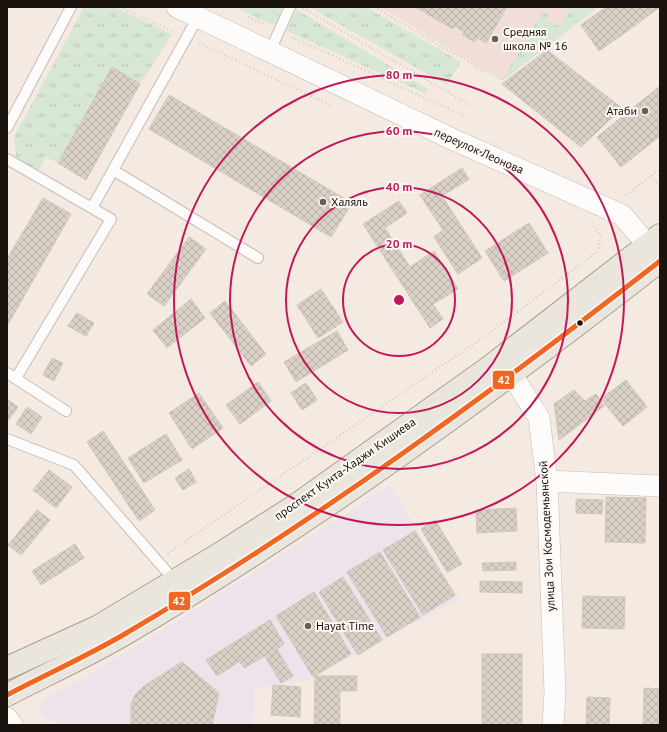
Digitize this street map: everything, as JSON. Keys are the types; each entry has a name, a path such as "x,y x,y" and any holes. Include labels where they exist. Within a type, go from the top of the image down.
{"main road":[{"name":"проспект Кунта-Хаджи Кишиева","path":"7,695 122,636 266,546 507,366 657,250"},
{"name":"проспект Кунта-Хаджи Кишиева","path":"7,668 97,627 296,505 507,366"}],"street":[{"name":"переулок Леонова","path":"177,7 452,139 622,215 657,250"},
{"name":"улица Зои Космодемьянской","path":"507,366 539,418 547,481 555,692 553,725"},
{"path":"547,481 660,486"},
{"path":"7,718 12,725"}],"lane":[{"path":"7,128 71,7"},
{"path":"270,51 290,7"},
{"path":"92,208 198,17"},
{"path":"7,159 111,219 11,375 66,411"},
{"path":"113,170 258,258"},
{"path":"7,439 74,465 174,580"}],"path":[{"path":"120,7 335,107"},
{"path":"302,7 470,105"},
{"path":"374,7 487,73"},
{"path":"246,16 464,116"},
{"path":"623,198 660,169"},
{"path":"651,176 660,186"},
{"path":"157,560 484,337 598,251 601,235 592,225 585,222"}],"shaded area":[{"name":"Средняя школа № 16","path":"380,7 598,7 502,81"},
{"path":"390,485 459,599 308,680 254,688 253,725 103,725 58,723 46,720 40,713 40,704 47,696 80,680 171,625"}],"green space":[{"path":"84,7 114,7 172,34 140,84 112,68 58,163 46,157 39,170 16,158 14,137"},
{"path":"234,7 282,7 276,23 271,24"},
{"path":"309,7 366,7 461,62 447,85"},
{"path":"561,7 598,7 502,81 543,11 549,14 546,21 560,27 569,12"},
{"path":"296,9 428,89 426,94 287,31"}],"building":[{"path":"415,7 507,7 486,43 478,38 475,42 462,35 464,32 455,26 453,29"},
{"path":"606,7 609,7 626,32 599,51 581,25"},
{"path":"609,7 660,7 626,32"},
{"path":"547,50 622,108 581,147 502,84"},
{"path":"112,67 140,84 86,180 58,163"},
{"name":"Атаби","path":"660,86 660,136 621,167 597,137"},
{"path":"169,95 352,203 331,237 149,129"},
{"path":"462,168 469,179 442,196 482,258 458,274 434,237 443,230 420,195"},
{"path":"43,198 71,214 7,326 7,259"},
{"path":"399,201 407,213 385,228 410,267 434,251 458,289 433,304 443,319 430,328 363,224"},
{"path":"529,223 548,253 504,281 485,251"},
{"path":"189,237 206,249 164,306 147,294"},
{"path":"321,289 343,322 318,338 297,305"},
{"path":"191,299 205,318 167,348 153,330"},
{"path":"225,301 266,354 251,366 210,313"},
{"path":"77,313 94,323 86,336 68,326"},
{"path":"337,331 348,350 296,382 284,362"},
{"path":"52,358 63,363 54,381 43,375"},
{"path":"626,380 647,407 623,426 601,399"},
{"path":"258,382 271,401 240,424 226,405"},
{"path":"306,383 317,400 302,410 291,393"},
{"path":"574,390 585,401 596,394 604,406 559,440 554,404"},
{"path":"199,393 223,428 192,449 169,413"},
{"path":"7,399 18,407 7,422"},
{"path":"27,407 42,417 31,434 16,424"},
{"path":"103,431 155,510 139,521 87,442"},
{"path":"166,434 182,460 144,483 128,458"},
{"path":"189,469 196,482 183,490 175,478"},
{"path":"49,470 72,487 56,508 33,490"},
{"path":"606,497 646,498 645,543 605,542"},
{"path":"576,499 603,500 602,514 576,513"},
{"path":"516,508 517,531 477,533 476,510"},
{"path":"37,510 50,520 21,555 8,545"},
{"path":"435,520 462,564 447,572 421,529"},
{"path":"415,531 455,595 423,615 383,550"},
{"path":"75,544 84,558 41,585 32,571"},
{"path":"380,552 420,617 387,637 347,572"},
{"path":"516,562 516,570 483,571 482,563"},
{"path":"343,577 382,640 358,655 319,592"},
{"path":"480,581 522,582 522,593 480,592"},
{"path":"314,592 351,654 313,677 276,616"},
{"path":"583,596 625,597 624,629 582,628"},
{"path":"270,620 284,644 277,649 293,676 281,683 265,656 244,668 230,645"},
{"path":"230,645 240,661 217,676 206,660"},
{"path":"482,654 522,654 522,725 482,725"},
{"path":"182,662 219,693 212,725 131,725 131,705 135,695 144,686"},
{"path":"315,676 357,676 357,691 340,691 340,725 314,725"},
{"path":"273,685 301,687 300,717 271,715"},
{"path":"644,688 660,689 660,725 643,725"},
{"path":"587,697 610,698 609,725 586,725"}],"transit line":[{"name":"42","path":"7,695 123,635 193,593 330,504 464,409 660,261"}],"place":[{"name":"Средняя школа № 16","path":"495,39"},
{"name":"Атаби","path":"645,111"},
{"name":"Халяль","path":"323,202"},
{"name":"Hayat Time","path":"308,626"}]}
